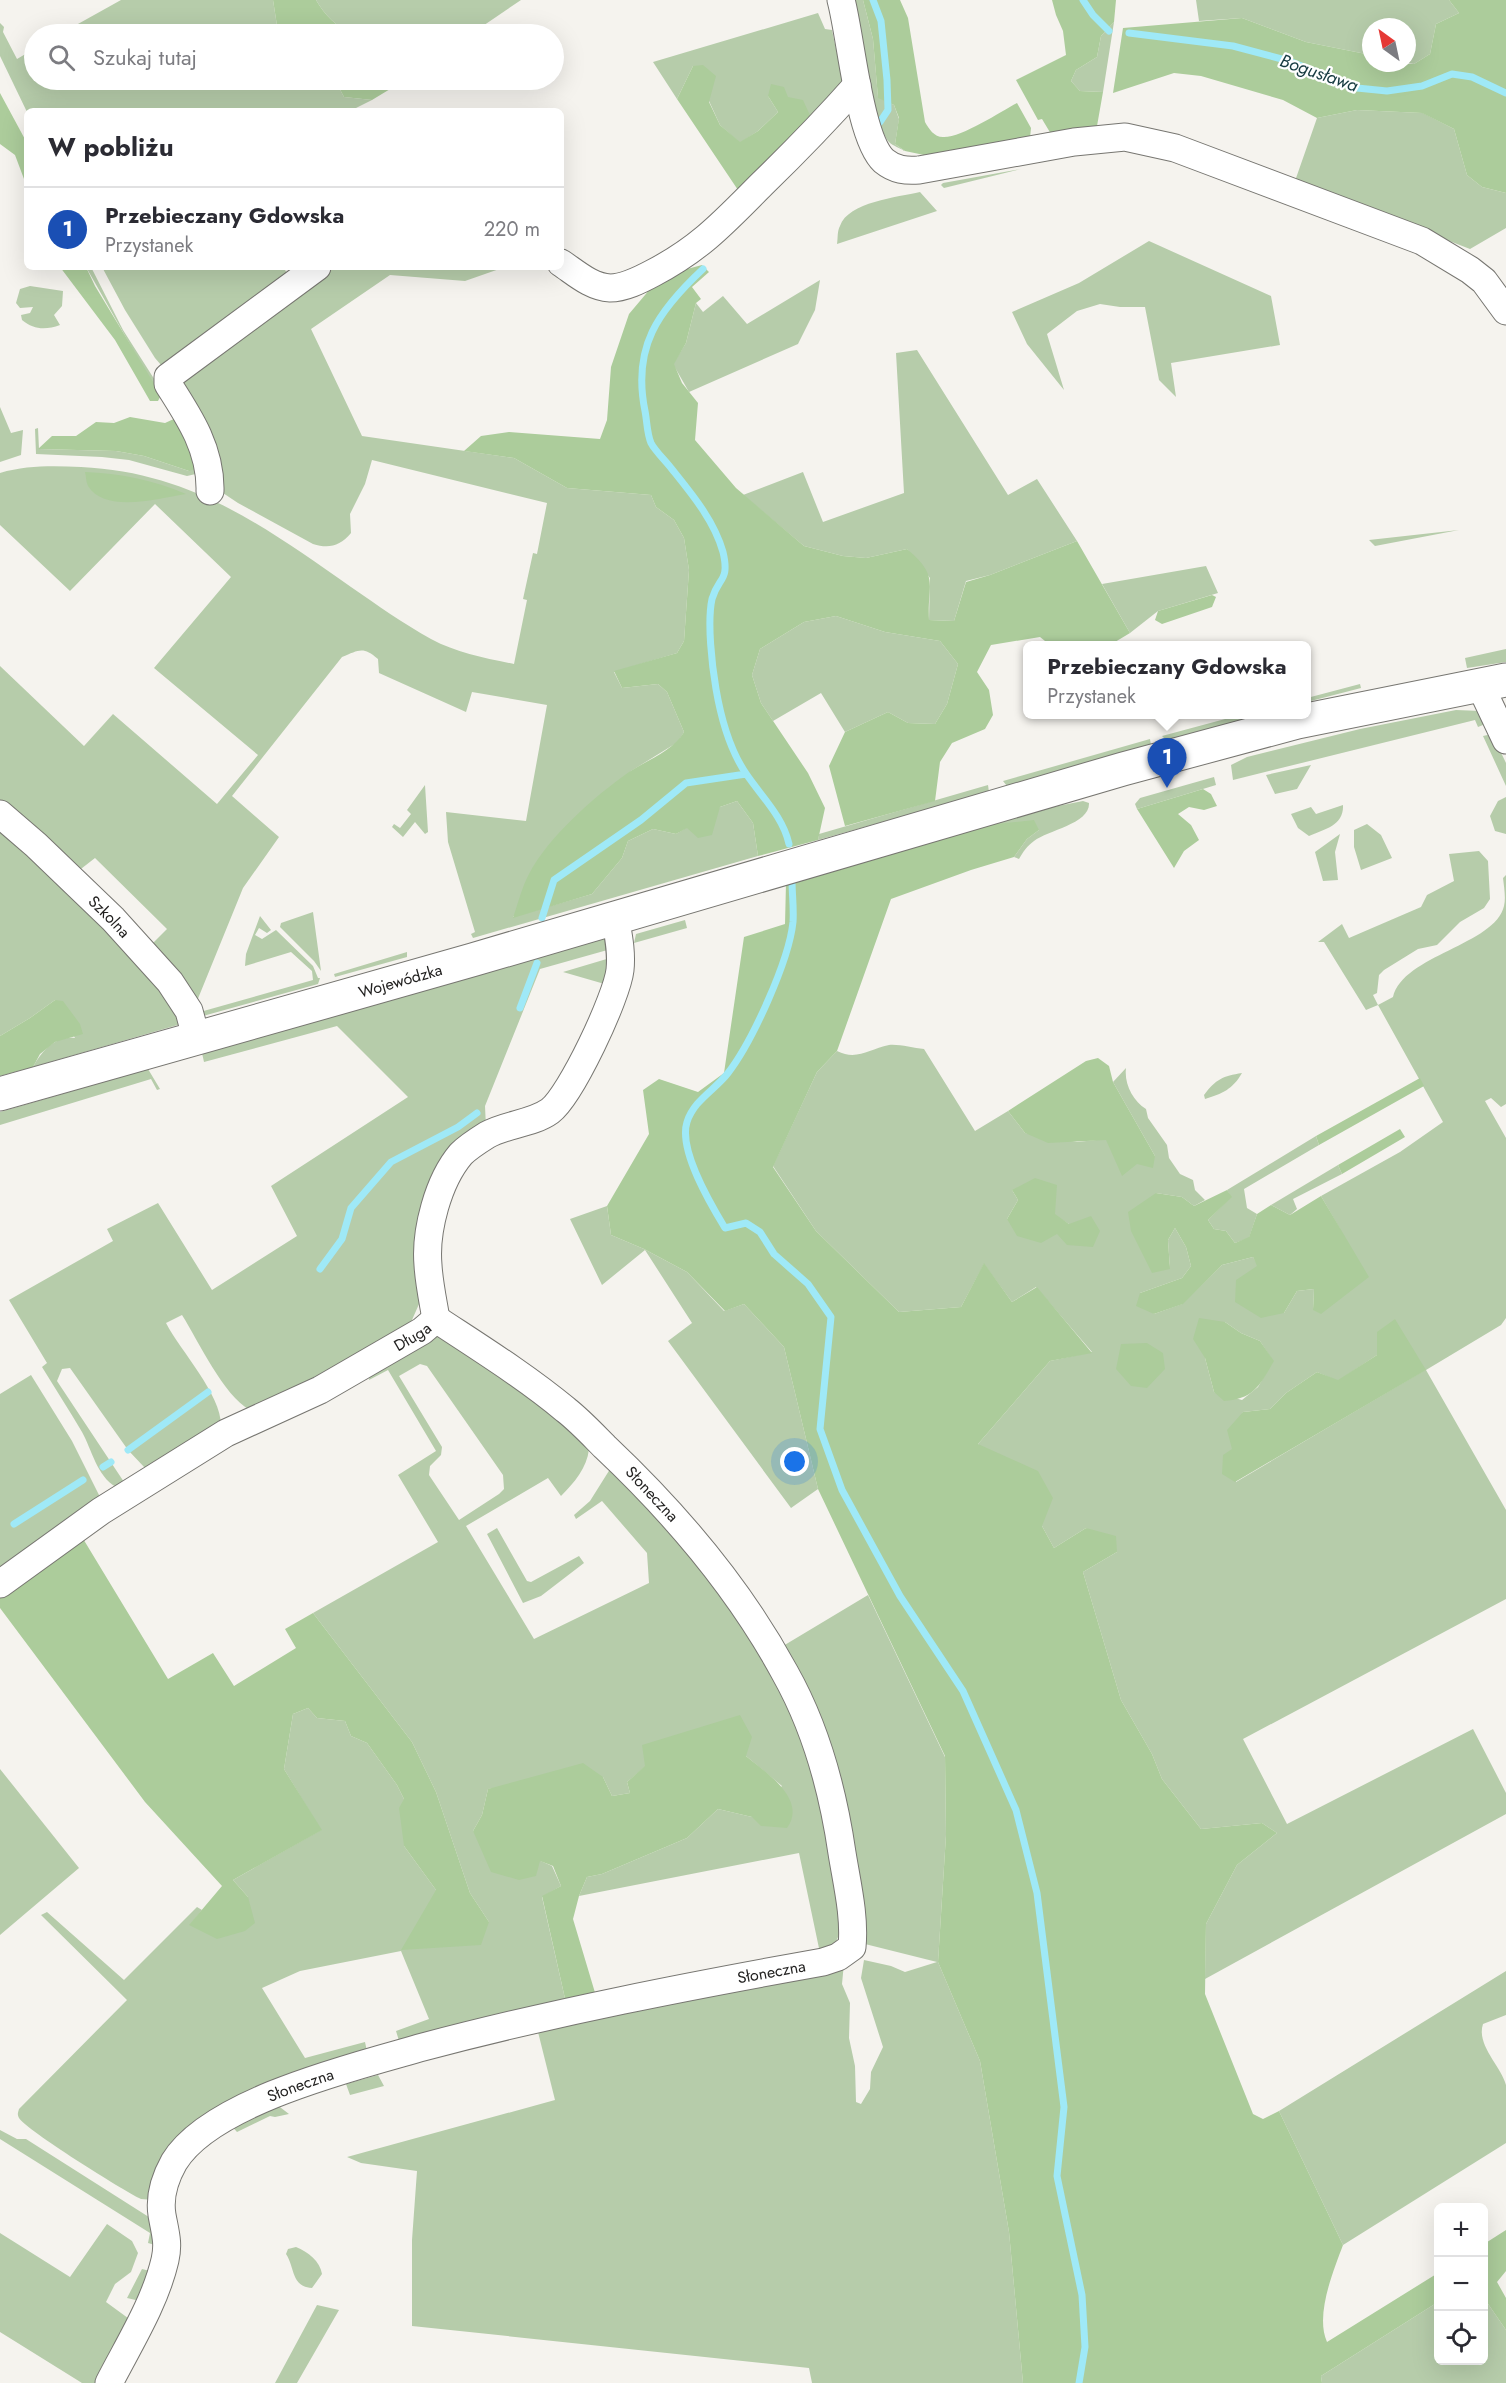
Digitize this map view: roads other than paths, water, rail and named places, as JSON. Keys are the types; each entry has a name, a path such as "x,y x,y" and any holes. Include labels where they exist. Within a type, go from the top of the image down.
{"main road":[{"name":"Wojewódzka","path":"0,1094 472,960 615,916 1123,769 1297,722 1493,683"}],"street":[{"path":"841,0 860,105 874,147 886,162 896,169 919,170 1074,142 1125,137 1175,148 1422,241 1484,281 1506,311"},
{"path":"564,265 595,285 609,288 626,285 666,267 705,240 726,222 815,132 857,84"},
{"path":"210,491 211,476 202,441 168,384 168,377 313,270"},
{"path":"1493,683 1506,740"},
{"name":"Szkolna","path":"0,814 113,919 170,982 189,1011 196,1037"},
{"name":"Długa","path":"0,1584 101,1511 226,1433 320,1389 422,1331 436,1319 427,1263 430,1226 437,1198 461,1154 489,1134 549,1112 572,1086 614,995 620,973 621,952 615,916"},
{"name":"Słoneczna","path":"110,2383 158,2283 165,2260 168,2240 161,2199 165,2181 187,2144 204,2131 274,2094 336,2072 526,2020 687,1986 823,1962 838,1957 852,1947 854,1930 838,1826 825,1770 806,1718 785,1673 754,1623 718,1571 687,1532 624,1465 558,1404 509,1366 436,1319"}],"waterway":[{"path":"873,0 881,21 887,80 888,110 880,122"},
{"name":"Bogusława","path":"1083,0 1093,15 1109,31"},
{"name":"Bogusława","path":"1129,33 1233,46 1289,61 1357,88 1387,91 1422,86 1452,74 1472,77 1506,93"},
{"path":"703,269 661,316 646,349 642,368 642,388 648,432 653,446 701,507 719,540 725,569 712,599 710,632 713,668 721,711 727,734 741,766 777,816 789,844"},
{"path":"542,918 554,880 641,820 686,783 746,774"},
{"path":"792,880 793,922 785,958 777,979 738,1059 723,1079 690,1114 685,1134 687,1147 697,1177 725,1228 746,1223 760,1232 774,1254 808,1284 831,1317 820,1429 842,1490 900,1596 963,1691 1016,1810 1037,1893 1064,2107 1057,2176 1082,2295 1085,2347 1079,2383"},
{"path":"520,1008 537,963"},
{"path":"320,1269 342,1239 351,1208 391,1162 458,1127 477,1113"},
{"path":"128,1450 208,1392"},
{"path":"103,1467 111,1462"},
{"path":"14,1524 83,1480"}],"place":[{"name":"Przebieczany Gdowska","path":"1167,788"}]}
